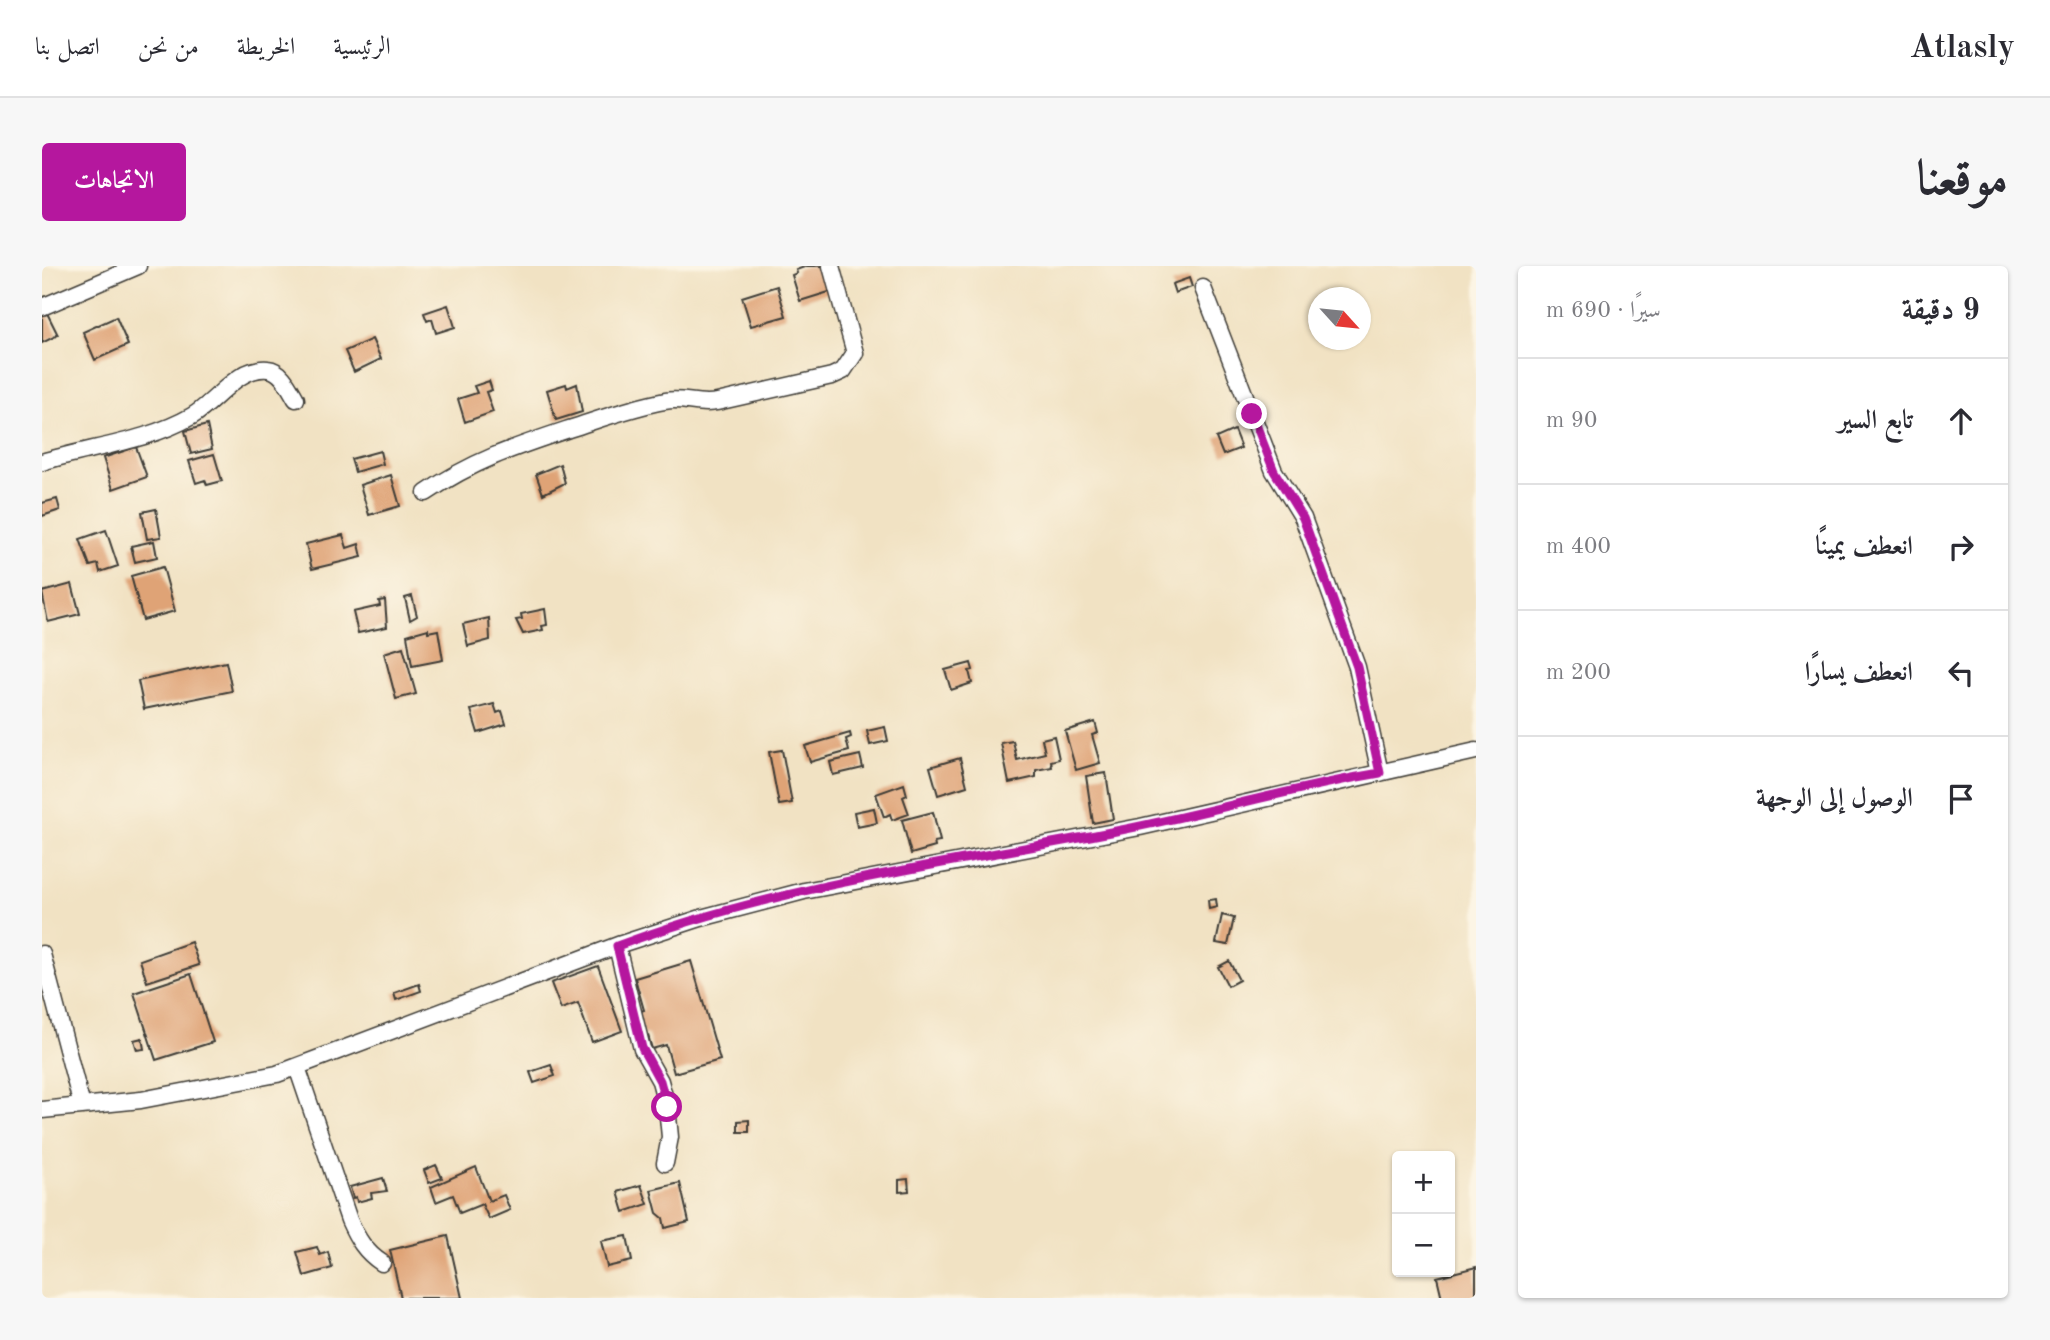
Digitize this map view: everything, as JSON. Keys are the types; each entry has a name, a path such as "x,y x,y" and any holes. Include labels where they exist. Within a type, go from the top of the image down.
{"street":[{"path":"42,307 138,266"},
{"path":"426,493 459,470 495,453 613,415 667,400 700,405 718,402 832,376 842,371 855,352 831,266"},
{"path":"1203,288 1274,471 1303,518 1353,654 1380,773"},
{"path":"42,462 158,432 208,406 236,380 252,371 268,369 277,372 296,399"},
{"path":"42,1110 218,1086 297,1067 617,946 701,918 804,891 1140,827 1476,751"},
{"path":"617,946 642,1048 660,1081 667,1107 670,1137 665,1163"},
{"path":"42,954 82,1106"},
{"path":"297,1067 358,1241 370,1255 382,1263"}],"building":[{"path":"807,266 824,266 832,291 800,301 792,275 797,273 796,270"},
{"path":"1189,278 1192,287 1175,293 1172,284"},
{"path":"777,286 786,316 751,326 742,297"},
{"path":"448,305 455,327 436,333 432,319 427,321 424,313"},
{"path":"47,313 58,335 42,343 42,315"},
{"path":"116,317 128,345 95,360 83,332"},
{"path":"372,339 381,359 354,372 345,351"},
{"path":"489,381 492,390 486,392 493,412 465,422 458,399 477,393 474,386"},
{"path":"566,384 567,388 577,384 582,412 556,420 547,390"},
{"path":"207,425 212,449 191,454 185,431"},
{"path":"1234,430 1241,448 1223,455 1216,438"},
{"path":"136,447 147,477 113,489 103,458"},
{"path":"380,451 383,464 355,472 351,459"},
{"path":"214,454 222,481 207,485 205,480 196,483 189,461"},
{"path":"560,464 565,483 543,494 536,474"},
{"path":"391,475 400,506 369,515 360,485"},
{"path":"57,499 60,510 42,516 42,503"},
{"path":"156,509 161,537 147,539 142,512"},
{"path":"106,530 118,566 100,572 98,564 90,566 80,539"},
{"path":"343,535 347,548 359,544 362,557 312,569 306,544"},
{"path":"154,541 157,557 135,562 131,546"},
{"path":"163,567 175,611 143,620 131,576"},
{"path":"72,584 80,614 48,622 42,592"},
{"path":"412,596 417,616 410,620 405,598"},
{"path":"385,600 387,627 358,633 353,612 380,606 379,601"},
{"path":"545,609 547,625 542,626 543,630 523,634 516,620 522,619 521,614"},
{"path":"489,618 490,640 468,646 463,624"},
{"path":"428,629 428,632 438,630 443,660 412,666 407,635"},
{"path":"403,647 416,694 396,699 384,653"},
{"path":"226,662 232,691 144,709 138,681"},
{"path":"971,663 973,670 969,671 972,683 951,690 945,670"},
{"path":"494,704 497,713 502,711 506,724 478,733 471,710"},
{"path":"1095,722 1098,733 1092,735 1100,763 1076,770 1065,731"},
{"path":"885,727 888,741 870,745 867,731"},
{"path":"850,733 851,737 846,739 849,751 810,762 805,746"},
{"path":"1054,736 1059,759 1051,761 1052,767 1036,770 1036,777 1009,783 1001,743 1013,741 1017,760 1045,753 1042,739"},
{"path":"782,750 792,803 779,805 769,752"},
{"path":"860,755 863,768 833,775 830,762"},
{"path":"960,758 967,786 938,795 930,767"},
{"path":"1106,773 1113,819 1093,823 1086,776"},
{"path":"904,784 907,795 903,797 909,814 892,820 890,814 884,817 876,794"},
{"path":"874,808 877,823 857,827 854,812"},
{"path":"933,812 940,841 934,842 935,847 911,854 902,820"},
{"path":"1216,899 1217,907 1209,909 1208,900"},
{"path":"1222,915 1234,918 1228,945 1216,943"},
{"path":"191,942 199,965 147,982 140,960"},
{"path":"691,961 720,1060 674,1073 666,1045 652,1049 648,1035 643,1034 637,1012 644,1010 635,978"},
{"path":"1229,961 1239,980 1228,986 1218,967"},
{"path":"598,966 622,1031 592,1042 578,1003 561,1009 551,983"},
{"path":"191,974 213,1042 156,1060 134,993"},
{"path":"419,984 421,991 396,1000 394,993"},
{"path":"142,1038 144,1049 137,1050 134,1040"},
{"path":"551,1065 555,1076 534,1083 530,1072"},
{"path":"749,1120 749,1132 738,1132 738,1121"},
{"path":"436,1165 442,1178 429,1183 424,1170"},
{"path":"476,1167 489,1201 504,1195 510,1210 489,1219 482,1204 460,1213 453,1195 436,1202 431,1187"},
{"path":"383,1178 387,1191 371,1193 372,1198 357,1202 356,1197 353,1198 350,1187"},
{"path":"908,1179 909,1191 899,1192 899,1180"},
{"path":"680,1183 689,1222 665,1228 663,1218 657,1213 651,1190"},
{"path":"641,1185 648,1204 624,1212 618,1192"},
{"path":"448,1236 462,1298 401,1298 390,1250"},
{"path":"627,1236 632,1261 607,1267 601,1241"},
{"path":"317,1247 320,1255 328,1252 332,1268 304,1276 297,1252"},
{"path":"1476,1267 1476,1298 1442,1298 1437,1277 1455,1277 1455,1272"}],"route":[{"path":"667,1107 660,1081 642,1048 617,946 701,918 804,891 1140,827 1380,773 1357,667 1303,518 1274,471 1252,414"}]}
